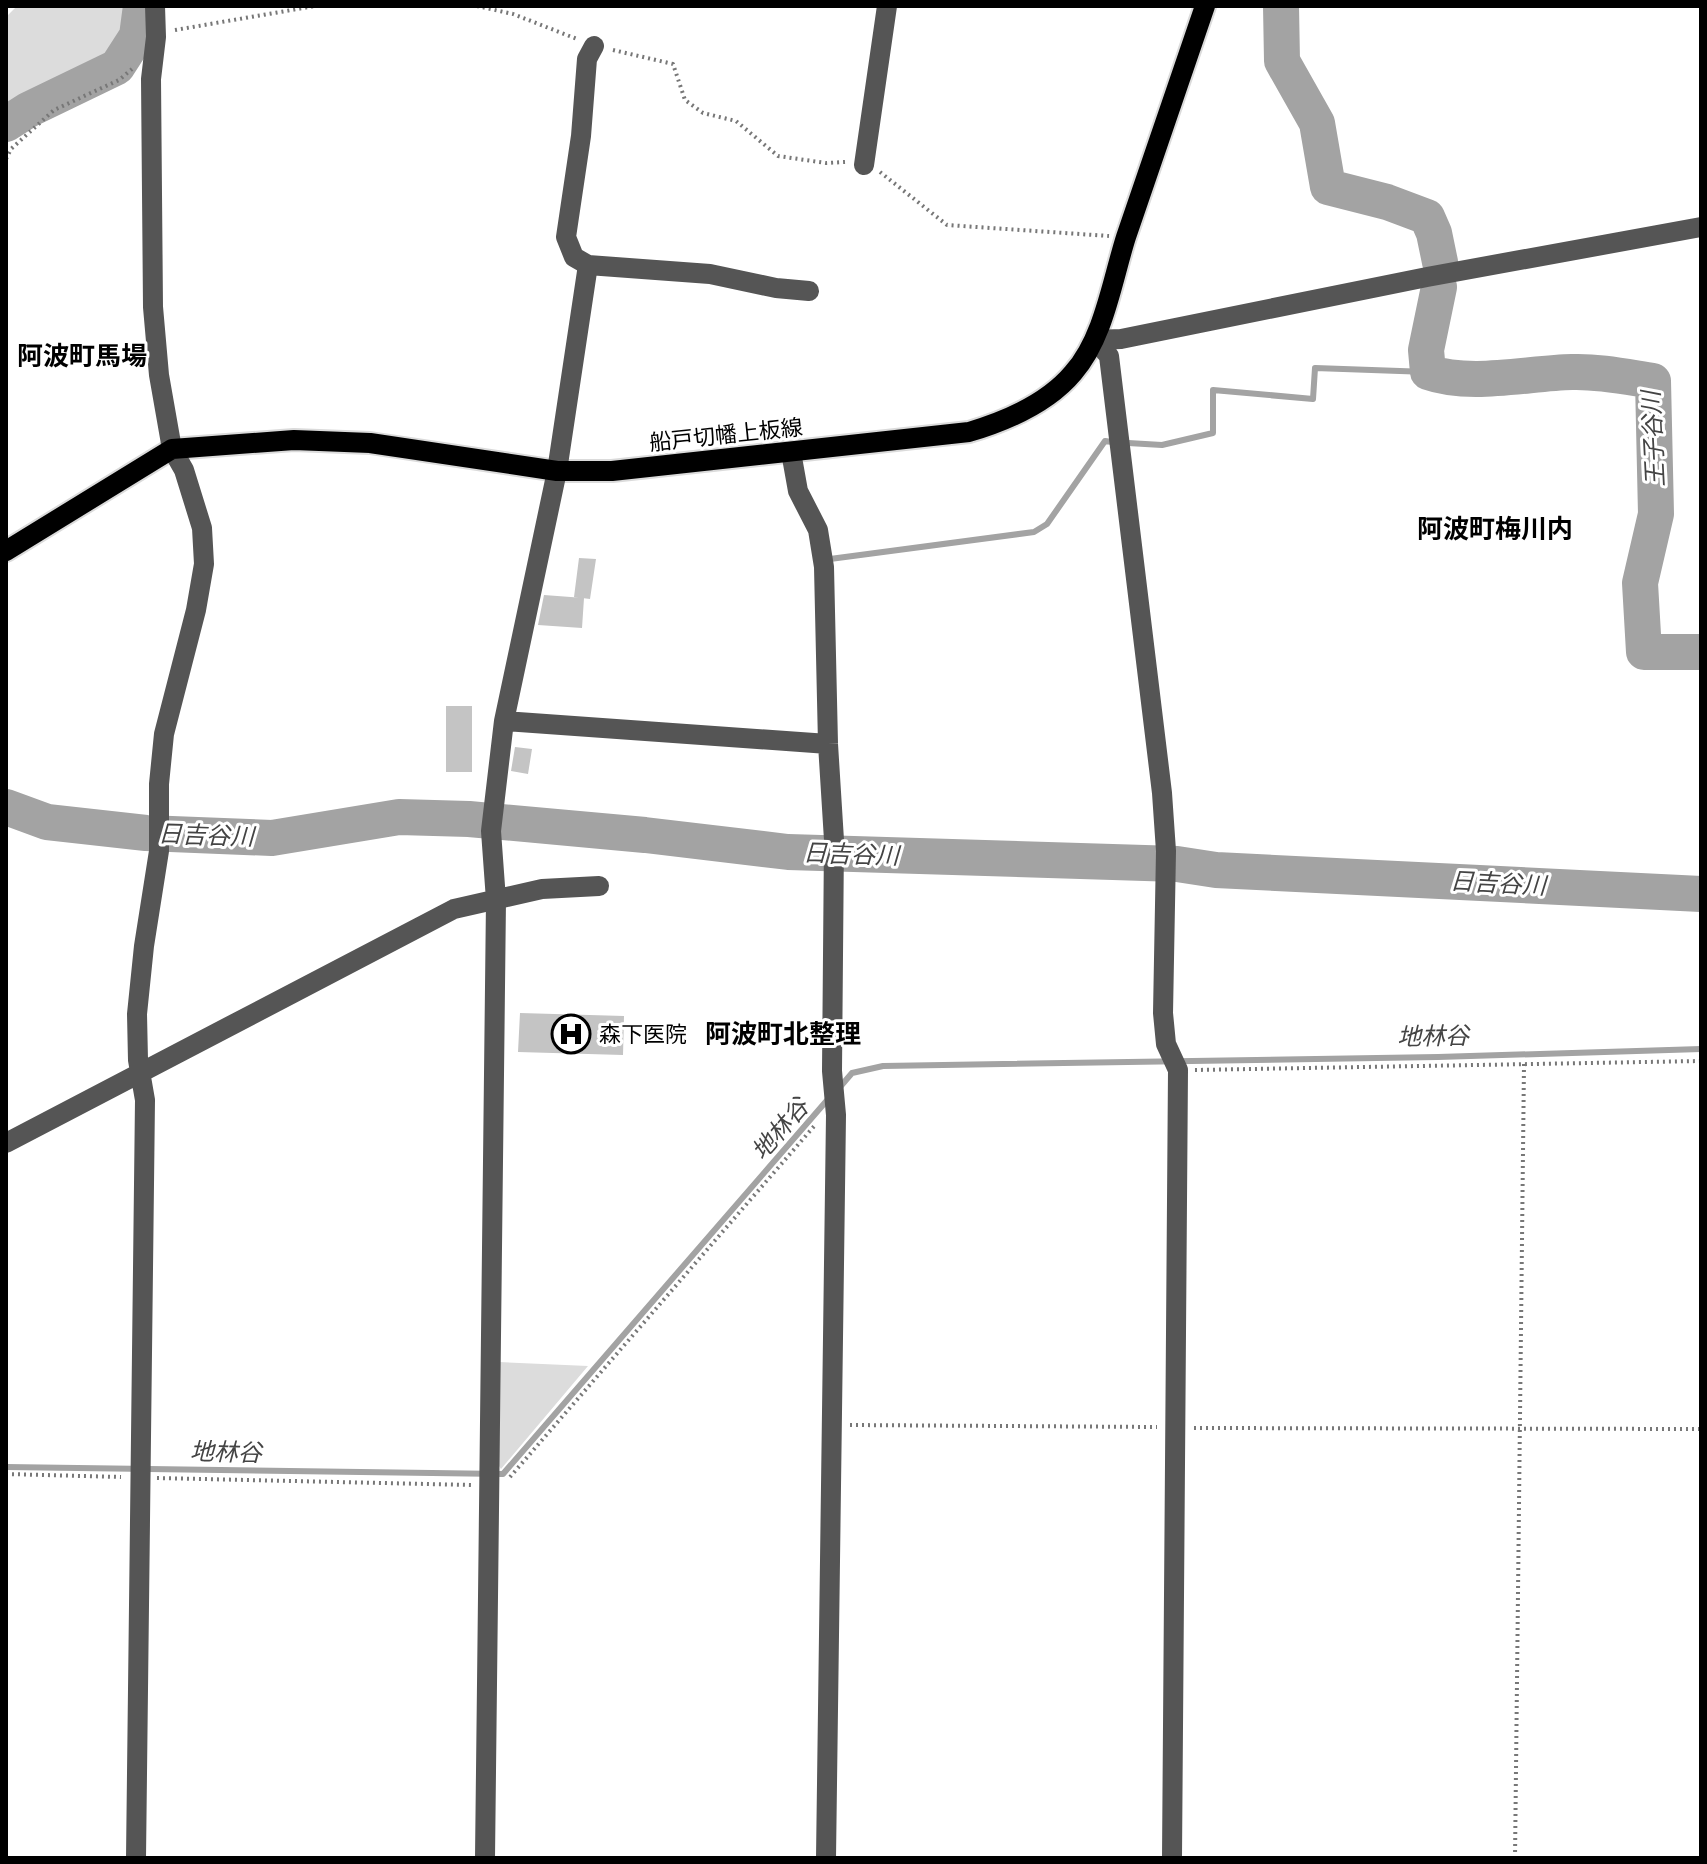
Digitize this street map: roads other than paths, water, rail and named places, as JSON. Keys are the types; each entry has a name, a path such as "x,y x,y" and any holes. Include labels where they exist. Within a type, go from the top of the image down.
{"main road":[{"name":"船戸切幡上板線","path":"6,551 172,449 294,440 370,443 557,471 612,471 969,432 1007,421 1038,402 1073,374 1095,340 1126,238 1205,6"}],"street":[{"path":"136,1858 145,1100 138,1060 137,1014 159,851 164,734 196,610 204,564 202,528 184,470 172,449 159,375 153,307 151,79 156,37 155,6"},
{"path":"864,165 887,6"},
{"path":"594,46 587,59 581,136 566,237 574,257 588,265 710,274 776,288 809,291"},
{"path":"1095,340 1121,339 1427,277 1701,227"},
{"path":"485,1858 496,900 491,820 504,721 557,471 588,265"},
{"path":"1095,340 1109,356 1162,793 1166,851 1163,1013 1166,1044 1175,1063 1172,1858"},
{"path":"791,452 798,491 818,530 824,567 828,744 835,864 826,1858"},
{"path":"504,721 828,744"},
{"path":"6,1143 454,909 542,889 599,886"}],"waterway":[{"name":"日吉谷川","path":"6,124 28,110 117,67 137,36 141,6"},
{"name":"王子谷川","path":"1281,6 1282,61 1317,123 1328,187 1387,202 1427,217 1440,262"},
{"name":"王子谷川","path":"1439,287 1426,350 1428,372 1480,379 1582,372 1653,381 1656,514 1640,583 1644,652 1701,652"},
{"path":"1128,443 1162,445 1213,433 1213,390 1313,399 1315,368 1428,372"},
{"path":"830,559 1034,532 1047,524 1105,441 1112,442"},
{"name":"日吉谷川","path":"6,807 47,822 146,833 272,838 399,817 469,819 788,852 1177,864 1216,870 1701,894"},
{"name":"地林谷","path":"840,1087 852,1073 883,1066 1438,1057 1701,1049"},
{"name":"地林谷","path":"6,1467 503,1474 829,1098"}],"place":[{"name":"森下医院","path":"571,1034"}],"district":[{"name":"阿波町馬場","path":"82,356"},
{"name":"阿波町梅川内","path":"1495,529"},
{"name":"阿波町北整理","path":"783,1034"}]}
